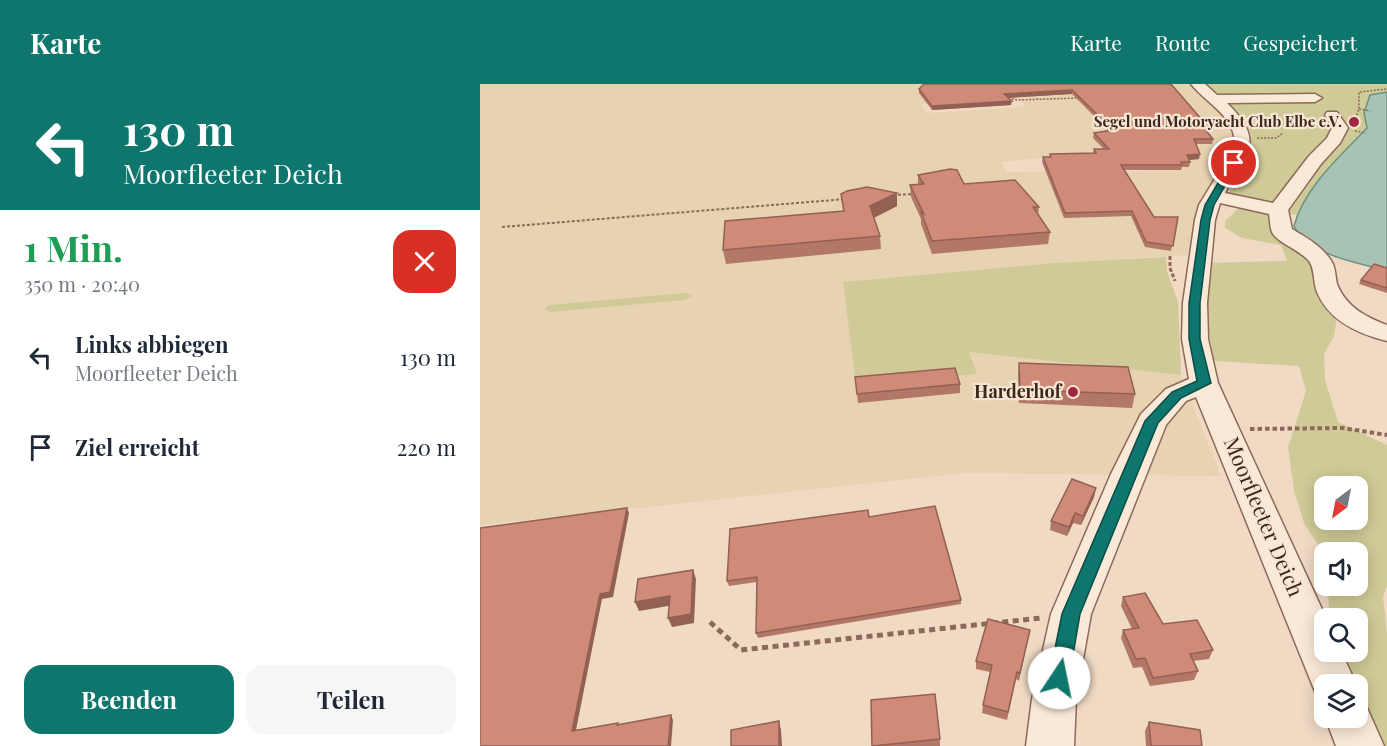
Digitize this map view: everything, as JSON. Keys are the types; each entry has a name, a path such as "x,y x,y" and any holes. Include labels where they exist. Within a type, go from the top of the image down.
{"street":[{"path":"1205,91 1315,98"},
{"path":"1205,91 1241,126 1245,138"},
{"path":"1332,115 1340,128 1338,134 1315,160 1278,210 1282,232 1313,252 1322,265 1325,283 1332,301 1345,314 1387,333"},
{"name":"Moorfleeter Deich","path":"1245,138 1205,220 1195,303 1194,339 1204,383 1330,674"},
{"path":"1215,196 1278,210"},
{"path":"1050,746 1054,699 1071,614 1152,421 1176,395 1204,383"},
{"path":"1352,728 1360,746"}],"path":[{"path":"1332,115 1356,117 1359,109 1359,92 1387,90"},
{"path":"1001,96 1017,100 1084,98"},
{"path":"1359,109 1370,111"},
{"path":"1356,131 1366,133"},
{"path":"1245,138 1276,138 1283,134"},
{"path":"892,195 915,194"},
{"path":"502,227 846,199"},
{"path":"1225,428 1343,428 1387,435"},
{"path":"710,622 741,650 1071,614"}],"shaded area":[{"path":"480,84 1002,84 1008,99 921,104 926,113 1026,107 1018,98 1066,95 1057,87 1193,84 1236,126 1236,148 1200,209 1187,255 1054,263 843,282 856,386 976,374 969,351 1181,375 1221,476 965,473 480,525","holes":["1098,152 1151,171 1007,172 1001,162"]},
{"path":"1204,84 1387,84 1387,92 1377,93 1364,113 1367,128 1319,180 1297,215 1269,211 1313,263 1323,304 1337,317 1334,336 1324,354 1325,380 1338,422 1387,445 1387,586 1383,597 1387,634 1387,746 1378,746 1368,723 1368,674 1346,674 1341,662 1368,662 1368,608 1329,608 1328,596 1368,596 1368,542 1316,542 1304,523 1294,490 1288,447 1306,391 1299,366 1214,361 1204,306 1206,263 1287,261 1281,245 1242,238 1225,228 1225,221 1243,204 1225,200 1246,159 1251,136 1238,115"},
{"path":"1387,92 1387,271 1348,261 1322,251 1301,236 1294,226 1314,186 1367,128 1364,113 1370,95"},
{"path":"1166,257 1167,271 1178,302 1181,375 969,352 977,374 856,386 843,282 1054,263"},
{"path":"686,293 692,296 684,300 550,312 544,309 550,305"}],"building":[{"path":"924,84 1171,84 1209,128 1204,128 1213,139 1194,139 1200,154 1187,155 1190,162 1181,162 1182,165 1121,165 1154,217 1178,217 1173,246 1146,242 1132,211 1065,213 1043,157 1051,157 1050,154 1096,153 1094,149 1109,149 1094,133 1113,130 1072,90 1004,94 1012,101 932,106 919,89"},
{"path":"950,169 957,170 964,184 1015,180 1039,207 1033,207 1050,232 932,241 921,212 924,214 910,185 924,184 918,175"},
{"path":"867,187 897,193 870,206 880,236 723,250 725,221 844,211 841,194"},
{"path":"1374,264 1387,268 1387,288 1361,280"},
{"path":"1019,363 1128,367 1135,394 1020,390"},
{"path":"955,368 960,384 857,394 855,377"},
{"path":"1072,479 1096,488 1083,516 1075,513 1069,527 1051,521"},
{"path":"935,506 961,600 756,633 757,577 727,581 730,529 868,510 869,517"},
{"path":"627,508 610,592 600,594 572,731 671,715 668,746 480,746 480,528"},
{"path":"693,570 691,614 668,618 670,596 635,602 638,579"},
{"path":"1145,593 1163,624 1197,620 1213,650 1190,654 1198,671 1153,678 1145,658 1136,659 1123,630 1139,628 1123,597"},
{"path":"988,619 1030,630 1008,712 983,705 992,665 976,661"},
{"path":"935,694 940,739 872,746 871,700"},
{"path":"779,721 779,746 731,746 731,730"},
{"path":"1149,722 1200,730 1202,746 1151,746"}],"place":[{"name":"Segel und Motoryacht Club Elbe e.V.","path":"1354,122"},
{"name":"Harderhof","path":"1073,392"}],"route":[{"path":"1059,678 1071,614 1152,421 1176,395 1204,383 1194,339 1195,303 1205,220 1209,205 1234,163"}]}
